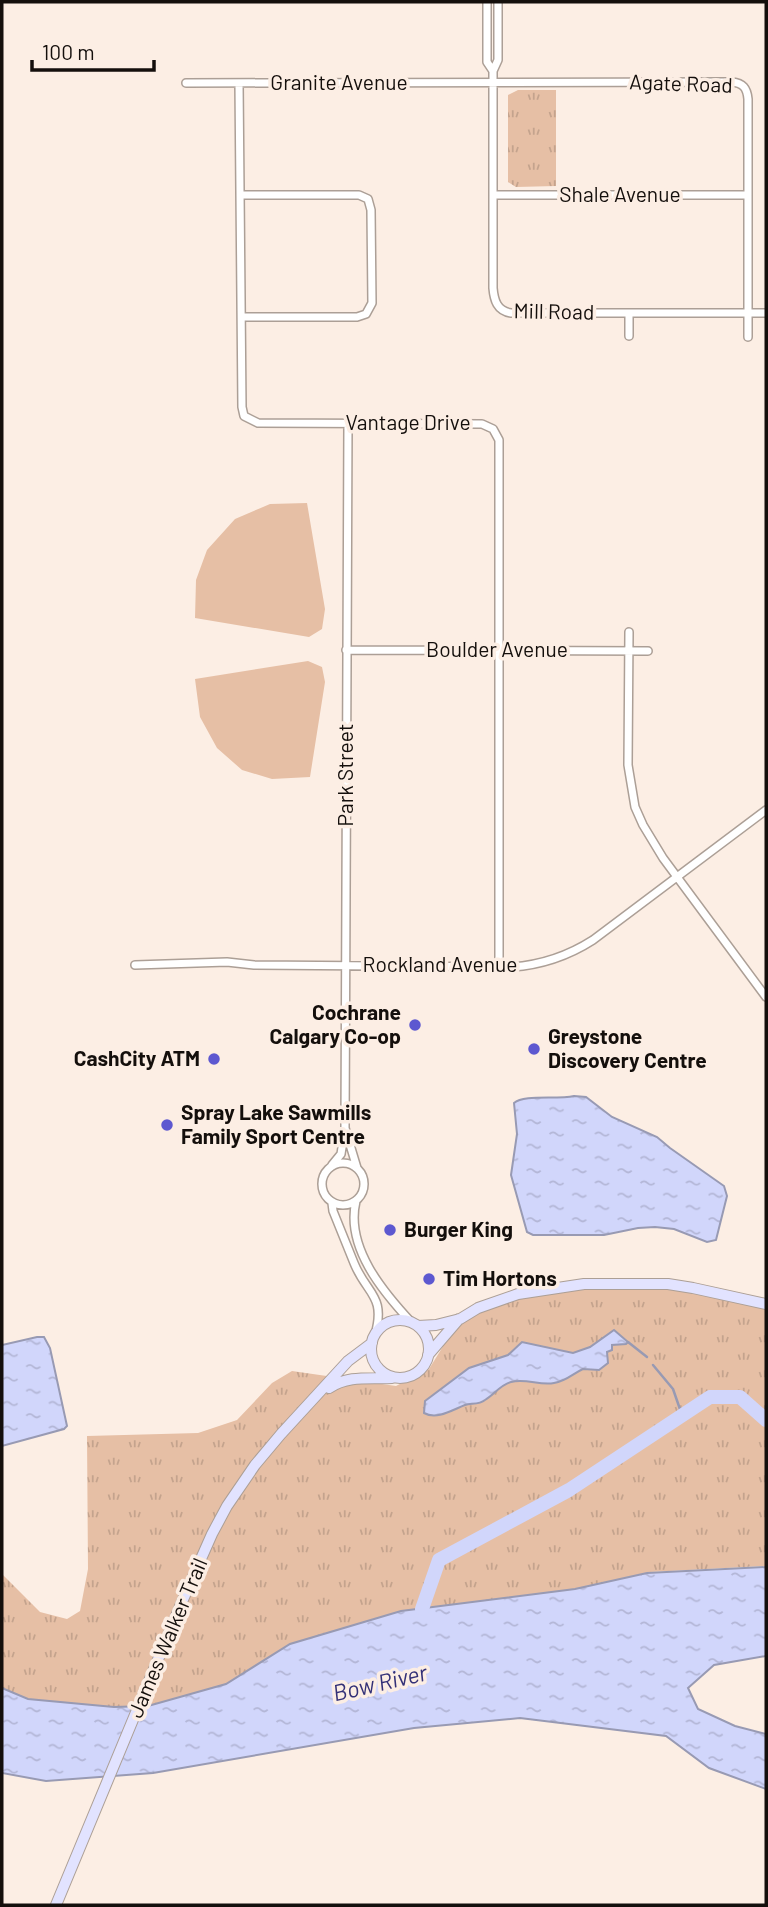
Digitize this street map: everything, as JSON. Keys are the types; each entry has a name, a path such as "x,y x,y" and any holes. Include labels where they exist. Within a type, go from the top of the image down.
{"main road":[{"path":"460,1319 428,1356 425,1364 413,1375 396,1378 386,1375 374,1362 373,1339 389,1323 399,1321 436,1325 460,1319 478,1308 518,1294 558,1287 611,1282 693,1288 766,1304"},
{"path":"415,1324 426,1338 428,1356"},
{"name":"James Walker Trail","path":"56,1905 181,1604 227,1506 267,1451 348,1361 373,1339"},
{"name":"James Walker Trail","path":"319,1394 345,1380 396,1378"}],"street":[{"name":"Mill Road","path":"487,2 487,62 493,71"},
{"name":"Mill Road","path":"498,2 498,60 493,71 493,288 500,309 511,313 765,313"},
{"name":"Granite Avenue","path":"186,83 493,82"},
{"name":"Agate Road","path":"493,82 741,84 748,99 748,337"},
{"name":"Vantage Drive","path":"239,83 242,407 247,419 258,423 482,424 489,426 496,433 500,448 499,966"},
{"path":"240,195 365,196 371,204 372,303 366,314 357,317 242,317"},
{"name":"Shale Avenue","path":"493,195 748,195"},
{"path":"629,313 629,336"},
{"name":"Park Street","path":"332,1166 341,1154 345,1128 348,423"},
{"path":"629,632 628,765 631,792 643,825 766,997"},
{"name":"Boulder Avenue","path":"346,650 648,651"},
{"name":"Rockland Avenue","path":"135,965 227,962 248,965 499,966 541,963 576,951 766,810"},
{"name":"Park Street","path":"345,1128 358,1168"},
{"path":"346,1163 358,1168 364,1179 362,1194 356,1201 345,1206 332,1203 324,1195 321,1183 323,1176 332,1166 346,1163"},
{"path":"356,1201 354,1228 364,1257 379,1282 415,1324"},
{"path":"332,1203 354,1263 378,1304 379,1316 373,1339"}],"green space":[{"path":"518,90 556,90 556,186 516,187 508,182 508,95"},
{"path":"307,503 325,609 322,629 309,637 195,618 196,580 207,550 235,519 270,504"},
{"path":"308,661 322,667 325,682 310,777 272,779 242,770 217,748 200,717 195,679"},
{"path":"640,1283 766,1307 766,1566 650,1572 575,1589 401,1611 290,1644 226,1684 148,1706 114,1707 28,1699 2,1688 2,1574 40,1612 67,1619 80,1611 88,1569 87,1436 198,1433 237,1420 272,1383 292,1371 396,1386 429,1369 460,1319 518,1294"}],"water":[{"path":"586,1097 612,1117 657,1137 724,1186 727,1196 716,1240 707,1242 674,1229 655,1227 604,1235 533,1235 527,1232 511,1175 517,1134 514,1103 525,1099"},
{"path":"614,1330 628,1342 612,1345 612,1350 607,1352 608,1363 599,1370 583,1369 554,1383 511,1382 480,1403 465,1405 439,1415 424,1413 425,1401 469,1368 508,1355 522,1342 573,1353 590,1347"},
{"path":"44,1337 50,1348 67,1426 2,1446 2,1345"},
{"name":"Bow River","path":"766,1567 766,1656 714,1665 688,1688 698,1709 735,1726 766,1734 766,1789 709,1768 666,1736 520,1718 414,1728 153,1773 46,1781 2,1773 2,1688 28,1699 114,1707 148,1706 226,1684 290,1644 401,1611 575,1589 647,1573"}],"waterway":[{"path":"628,1342 647,1357"},
{"path":"653,1365 673,1389 682,1415"},
{"path":"422,1609 439,1560 569,1490 710,1397 740,1397 766,1420"}],"place":[{"name":"Cochrane Calgary Co-op","path":"415,1025"},
{"name":"Greystone Discovery Centre","path":"534,1049"},
{"name":"CashCity ATM","path":"214,1059"},
{"name":"Spray Lake Sawmills Family Sport Centre","path":"167,1125"},
{"name":"Burger King","path":"390,1230"},
{"name":"Tim Hortons","path":"429,1279"}]}
